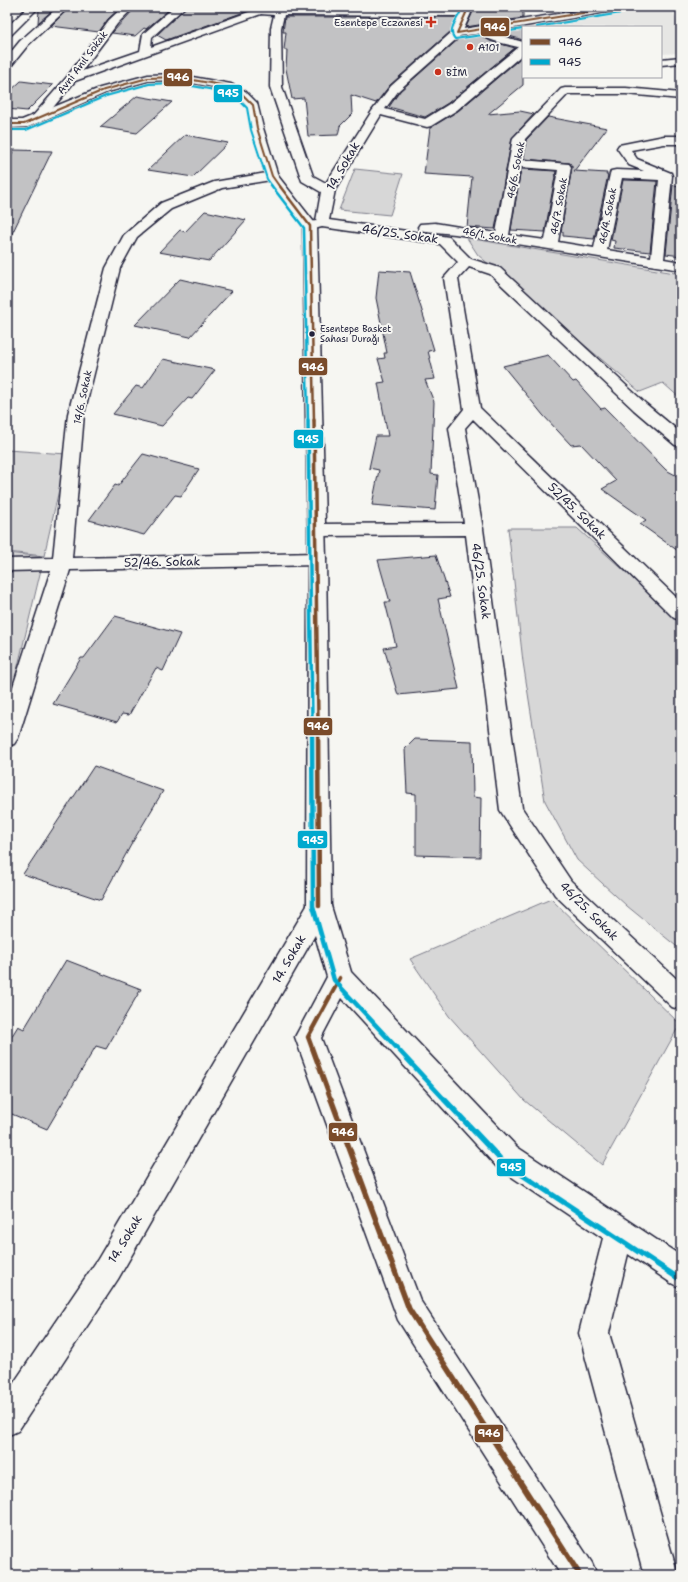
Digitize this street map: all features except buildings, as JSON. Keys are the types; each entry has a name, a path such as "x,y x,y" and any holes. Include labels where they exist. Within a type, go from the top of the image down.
{"street":[{"path":"7,33 34,7"},
{"path":"7,49 50,7"},
{"path":"7,64 24,43 64,7"},
{"name":"Avni Anıl Sokak","path":"37,118 71,79 113,22 129,7"},
{"path":"145,53 147,36 180,7"},
{"path":"457,33 620,7"},
{"path":"282,10 276,28 276,86 307,178 328,190"},
{"path":"71,79 260,11 465,10"},
{"name":"14. Sokak","path":"7,1420 108,1269 319,906 317,559 318,222 328,190 378,111 395,88 457,33 465,10"},
{"path":"483,30 493,37 522,47"},
{"path":"378,111 427,123 453,107 522,48"},
{"path":"662,62 681,60"},
{"path":"7,124 24,124 104,90 148,78 176,77 227,86 241,93 253,104 257,128 272,176 318,222"},
{"name":"46/6. Sokak","path":"502,238 519,138 565,91 626,91 681,96"},
{"path":"543,92 557,99"},
{"path":"658,262 666,176 633,162 623,148 664,140 681,140"},
{"name":"46/7. Sokak","path":"515,163 565,167 551,245"},
{"name":"46/4. Sokak","path":"600,252 616,174 666,176"},
{"name":"14/6. Sokak","path":"7,738 62,565 76,414 113,268 131,236 166,206 219,185 272,176"},
{"name":"46/1. Sokak","path":"318,222 395,227 444,227 502,238 600,252 681,266"},
{"name":"46/25. Sokak","path":"318,222 444,240 466,262"},
{"path":"472,409 451,278 466,262 495,271 640,407 681,441"},
{"name":"46/25. Sokak","path":"472,409 457,428 474,529 511,810 563,888 681,999"},
{"name":"52/45. Sokak","path":"472,409 681,613"},
{"path":"317,530 474,529"},
{"name":"52/46. Sokak","path":"7,566 317,559"},
{"path":"319,906 340,978 507,1157 681,1273"},
{"path":"340,978 308,1037 410,1309 580,1575"},
{"path":"619,1231 594,1333 660,1575"}],"shaded area":[{"path":"630,7 671,7 681,31 681,53 662,54 662,26 536,26"},
{"path":"355,169 403,174 390,215 339,210"},
{"path":"467,238 681,274 681,399 663,383 640,392 478,255"},
{"path":"7,450 67,454 44,556 7,552"},
{"path":"508,528 577,528 661,604 681,625 681,950 627,906 577,860 545,801 523,662"},
{"path":"7,553 44,557 7,712"},
{"path":"551,899 680,1024 602,1165 524,1100 449,1016 410,959"}],"transit line":[{"name":"946","path":"464,7 466,13 457,33 620,7"},
{"name":"945","path":"458,9 460,13 451,31 452,36 455,39 522,29"},
{"name":"945","path":"543,26 621,13"},
{"name":"946","path":"7,124 24,124 104,90 148,78 176,77 227,86 241,93 253,105 257,128 272,176 310,226 317,559 319,906"},
{"name":"945","path":"7,130 26,130 106,96 149,84 176,83 225,92 237,98 247,108 251,130 267,179 304,228 311,559 313,906 334,980 503,1162 678,1278"},
{"name":"946","path":"340,978 308,1037 409,1309 580,1575"}],"place":[{"name":"Esentepe Eczanesi","path":"431,22"},
{"name":"A101","path":"470,47"},
{"name":"BİM","path":"438,72"},
{"name":"Esentepe Basket Sahası Durağı","path":"312,334"}]}
